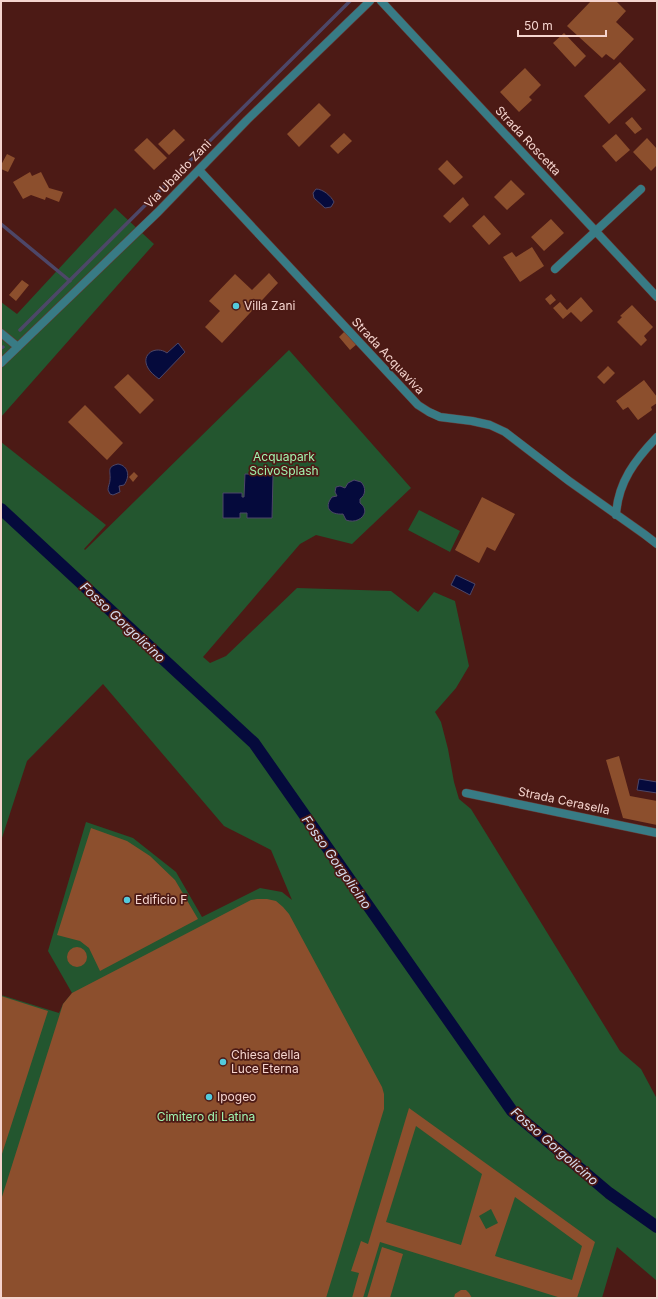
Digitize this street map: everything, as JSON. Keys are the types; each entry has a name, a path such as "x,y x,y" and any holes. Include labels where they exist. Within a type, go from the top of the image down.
{"street":[{"name":"Via Ubaldo Zani","path":"1,363 158,212 247,120 370,1"},
{"name":"Strada Roscetta","path":"381,1 657,297"},
{"name":"Strada Acquaviva","path":"199,170 418,405 428,412 440,417 490,425 505,432 569,481 657,544"},
{"path":"555,269 641,189"},
{"path":"1,333 18,347"},
{"path":"616,515 617,501 626,477 640,455 657,437"},
{"name":"Strada Cerasella","path":"466,793 657,833"}],"green space":[{"path":"115,208 154,244 1,417 1,302 17,314"},
{"name":"Acquapark ScivoSplash","path":"289,350 411,488 352,544 316,535 300,544 203,657 210,663 226,656 297,588 391,591 418,612 434,592 455,601 469,666 456,688 435,712 441,722 459,799 471,809 620,1051 641,1069 657,1099 657,1281 617,1247 602,1298 1,1298 1,995 59,1013 63,1004 72,993 48,951 86,822 133,838 176,872 202,917 260,888 282,892 292,900 271,850 224,826 103,684 27,761 1,841 1,442 106,525 84,549 85,550"},
{"path":"419,510 460,531 450,552 408,530"}],"shaded area":[{"path":"316,189 319,189 331,197 334,202 331,207 325,208 314,198 313,193"},
{"path":"178,343 185,352 159,379 148,368 146,359 148,355 150,352 158,350 167,353"},
{"path":"118,464 122,465 126,469 128,475 124,485 119,486 120,492 113,495 110,494 108,490 110,468"},
{"path":"245,474 273,475 272,518 247,518 247,513 240,513 240,518 223,518 223,493 242,493 242,497 244,497"},
{"path":"354,480 361,482 364,486 365,491 360,499 360,503 365,510 362,517 355,521 351,521 346,520 343,514 332,512 328,507 328,504 332,497 337,496 335,492 336,487 340,486 345,488 348,483"},
{"path":"456,575 475,584 470,595 451,585"},
{"path":"639,779 657,782 657,793 637,790"}],"building":[{"path":"591,1 616,1 626,11 616,22 634,39 614,60 606,54 602,58 567,26"},
{"path":"564,33 586,56 575,67 553,43"},
{"path":"620,62 646,90 609,124 584,96"},
{"path":"525,68 541,85 529,97 532,100 519,112 500,92"},
{"path":"319,103 331,115 299,147 287,134"},
{"path":"632,117 642,129 635,134 625,123"},
{"path":"174,129 185,140 169,155 158,144"},
{"path":"344,133 352,141 338,154 330,146"},
{"path":"616,134 630,150 616,162 602,146"},
{"path":"147,138 167,158 154,170 134,150"},
{"path":"647,138 657,149 657,165 651,171 633,152"},
{"path":"7,154 15,158 8,172 1,169 1,165"},
{"path":"447,160 463,177 454,185 438,169"},
{"path":"30,172 32,176 41,172 49,188 63,192 59,202 46,197 45,200 31,195 23,199 13,182"},
{"path":"511,180 525,194 507,210 494,197"},
{"path":"463,197 469,205 450,223 443,216"},
{"path":"484,215 501,234 489,245 472,226"},
{"path":"551,219 564,233 544,251 531,237"},
{"path":"532,247 544,266 520,282 503,257 512,252 516,257"},
{"name":"Villa Zani","path":"269,273 278,283 222,343 205,327 220,311 209,301 235,274 252,290"},
{"path":"22,280 29,285 16,301 9,295"},
{"path":"551,294 556,300 550,305 545,299"},
{"path":"581,297 593,311 581,322 571,312 563,319 553,308 560,302 567,310"},
{"path":"632,305 653,327 644,336 647,340 641,346 617,322 622,317 620,316"},
{"path":"345,331 357,344 350,350 339,337"},
{"path":"608,366 615,373 604,384 597,377"},
{"path":"128,374 154,400 140,414 114,387"},
{"path":"644,380 657,397 657,403 651,407 652,410 638,420 628,407 623,410 616,401"},
{"path":"85,405 123,443 107,460 68,422"},
{"path":"134,472 138,476 133,482 129,477"},
{"path":"482,497 515,514 495,551 487,547 479,563 455,550"},
{"path":"619,756 630,796 657,801 657,825 623,818 606,760"},
{"name":"Edificio F","path":"91,828 127,841 150,856 175,880 198,919 100,971 89,948 80,941 57,935"},
{"name":"Cimitero di Latina","path":"257,899 276,901 289,914 382,1087 384,1094 384,1109 326,1298 1,1298 1,1200 63,1004 72,993 251,900"},
{"path":"77,947 84,950 87,957 84,964 77,967 70,964 67,957 70,950"},
{"path":"1,996 48,1011 1,1157"},
{"path":"409,1108 595,1242 577,1298 561,1298 380,1242 363,1298 352,1298 359,1273 351,1271 361,1241 368,1244","holes":["416,1126 482,1174 461,1245 386,1222","515,1197 582,1246 572,1280 495,1256","491,1209 498,1223 486,1229 479,1216"]},
{"path":"382,1247 403,1254 390,1298 367,1298"},
{"path":"461,1290 466,1290 472,1298 454,1298 455,1294"}],"waterway":[{"path":"20,330 350,1"},
{"path":"1,224 70,281"},
{"name":"Fosso Gorgolicino","path":"1,509 254,743 512,1111 609,1193 657,1227"}],"place":[{"name":"Villa Zani","path":"236,306"},
{"name":"Edificio F","path":"127,900"},
{"name":"Chiesa della Luce Eterna","path":"223,1062"},
{"name":"Ipogeo","path":"209,1097"}]}
